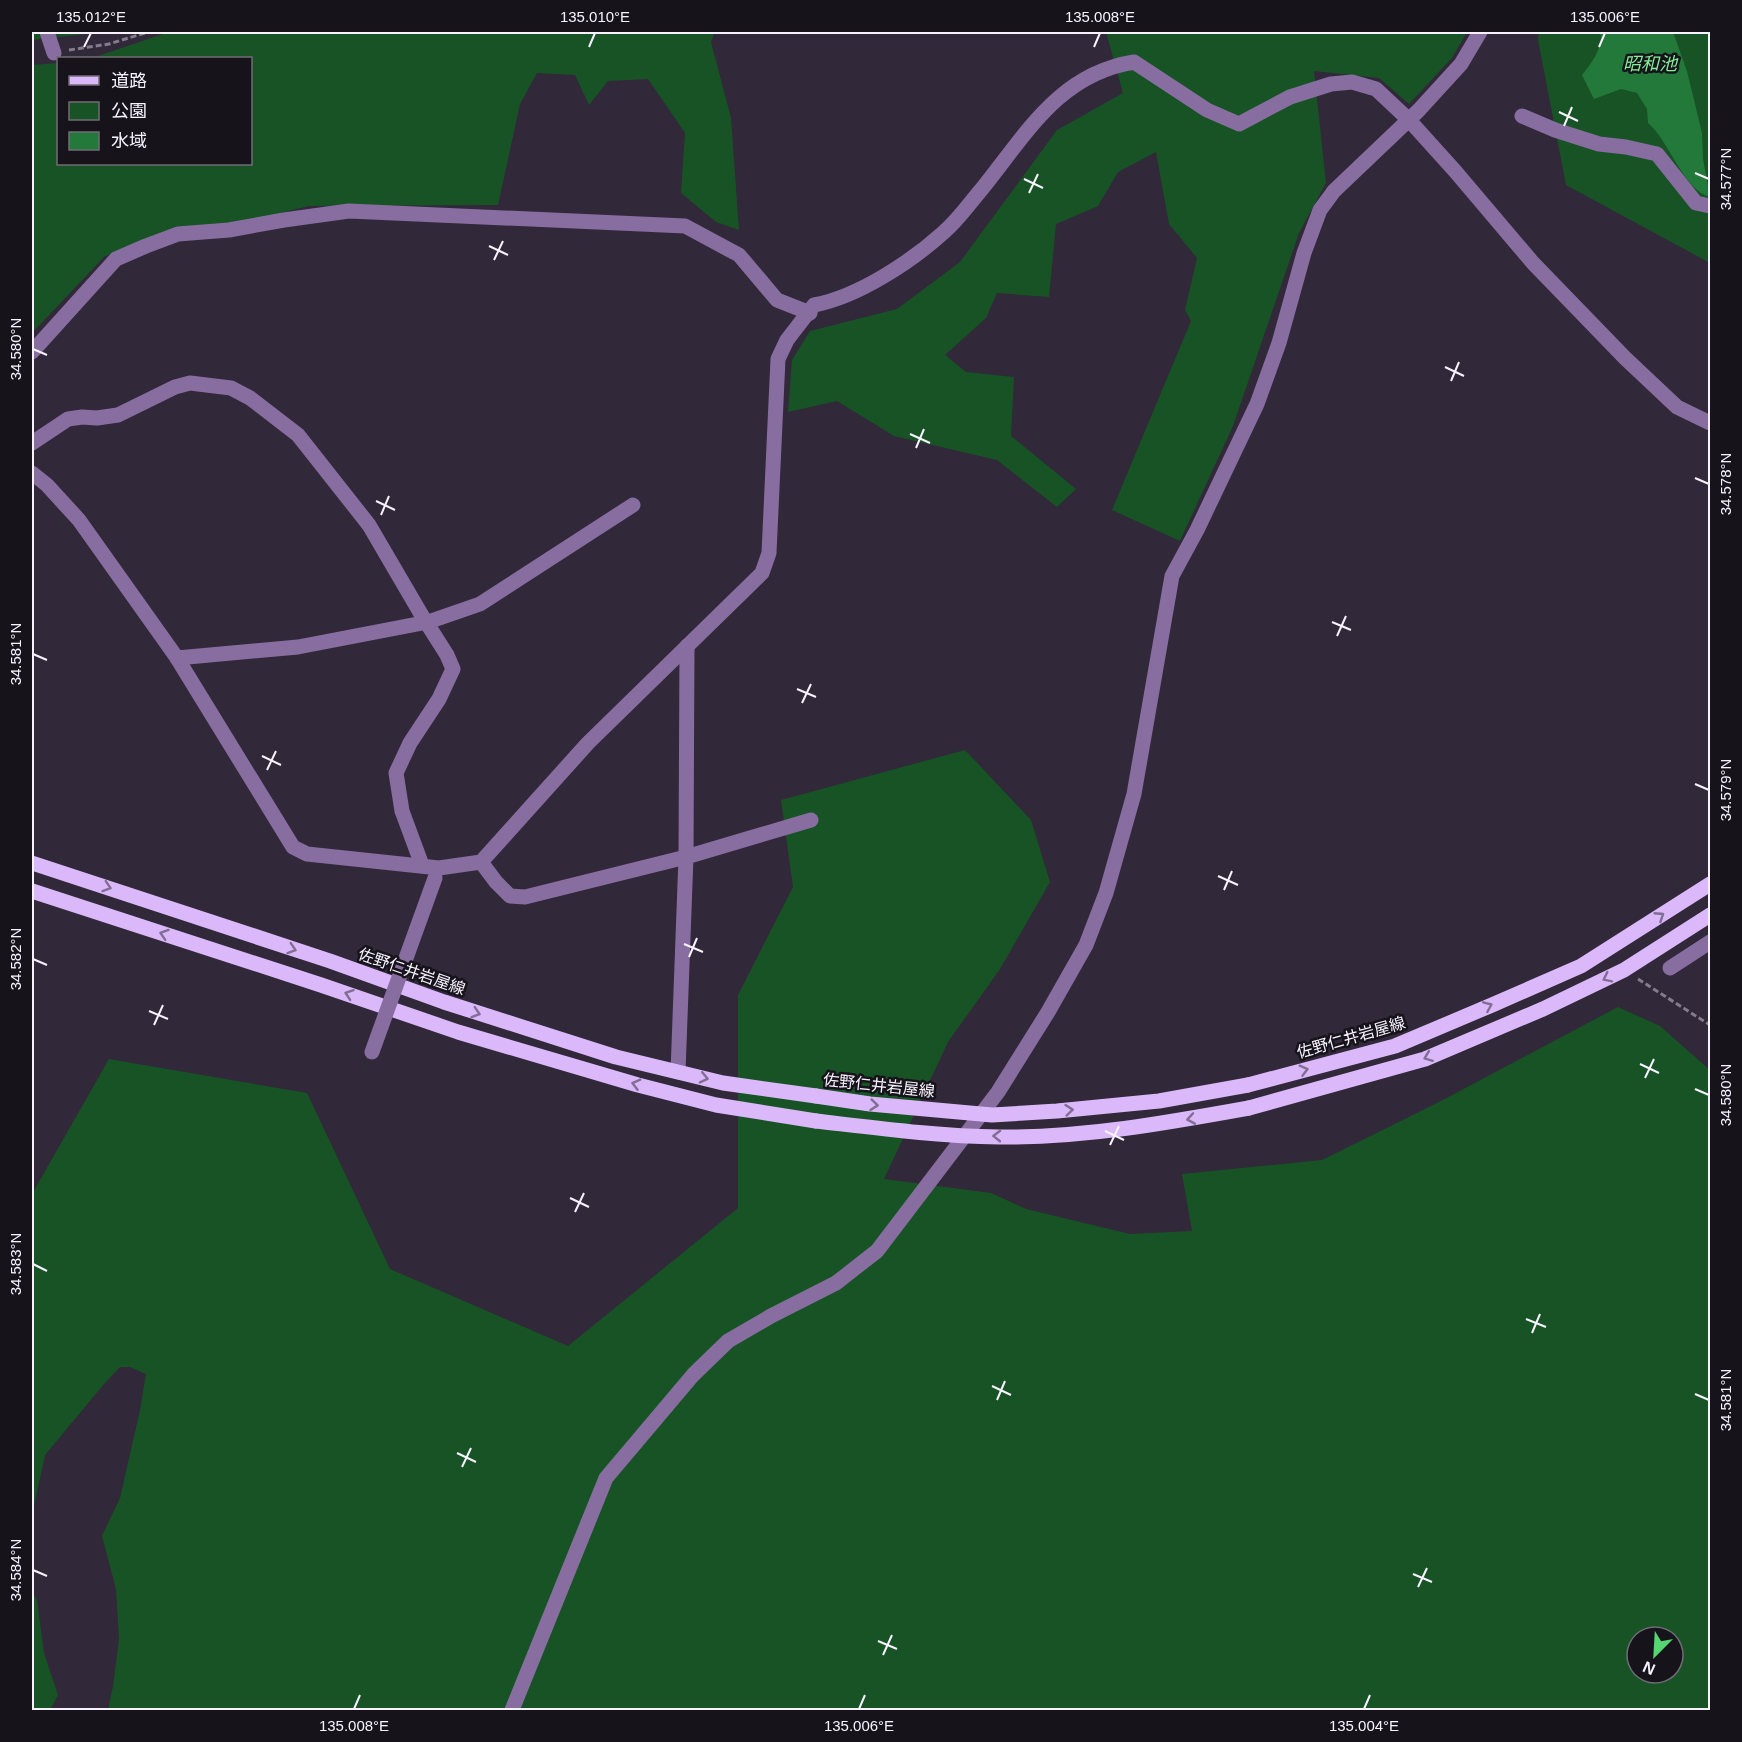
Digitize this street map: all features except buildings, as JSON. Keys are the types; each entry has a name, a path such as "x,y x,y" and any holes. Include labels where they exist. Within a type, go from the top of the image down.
{"main road":[{"name":"佐野仁井岩屋線","path":"32,861 330,961 444,1002 616,1058 723,1083 870,1104 992,1114 1057,1111 1159,1101 1248,1085 1395,1046 1581,966 1710,884"},
{"path":"32,891 458,1032 638,1085 716,1105 816,1121 918,1133 1000,1137 1083,1133 1177,1122 1249,1108 1425,1059 1543,1009 1624,970 1710,915"}],"street":[{"path":"47,32 54,53"},
{"path":"512,1710 606,1478 693,1375 728,1341 836,1283 877,1251 998,1092 1048,1012 1086,945 1109,882 1134,794 1172,576 1197,530 1257,404 1279,343 1304,253 1320,210 1334,191 1410,120 1461,64 1480,32"},
{"path":"32,473 47,485 79,520 177,658 293,847 307,854 422,866 437,873 481,862 588,743 762,573 769,554 778,359 787,340 814,305 831,302 893,271 945,231 981,190 1034,122 1059,96 1092,76 1123,64 1134,62 1207,110 1239,124 1290,97 1330,84 1352,82 1376,89 1410,120 1533,263 1625,358 1677,407 1710,423"},
{"path":"1522,116 1555,130 1599,144 1657,154 1696,203 1710,206"},
{"path":"32,352 116,259 178,234 229,230 349,211 685,226 739,255 777,300 810,313"},
{"path":"32,443 68,418 118,415 175,387 190,383 231,388 250,398 298,435 369,525 421,614 428,622 453,669 439,699 410,743 396,773 402,811 422,866"},
{"path":"177,658 298,646 428,622 480,604 633,505"},
{"path":"678,1072 686,857 687,646"},
{"path":"481,862 495,882 510,896 525,897 686,857 810,820"},
{"path":"372,1052 437,873"},
{"path":"1670,968 1710,942"}],"path":[{"path":"54,53 109,44 148,32"},
{"path":"1624,970 1710,1025"}],"green space":[{"path":"32,32 104,32 32,40"},
{"path":"169,32 715,32 711,42 731,118 739,230 716,222 681,193 685,133 648,79 608,81 589,105 575,75 537,73 520,104 498,205 309,206 105,256 32,333 32,65 57,63 57,165 252,165 252,57 95,57"},
{"path":"1106,32 1467,32 1452,58 1409,104 1379,78 1314,71 1326,183 1299,233 1233,426 1180,541 1112,510 1191,321 1185,310 1197,258 1169,224 1156,152 1118,172 1098,206 1056,224 1049,297 997,293 986,318 945,355 966,372 1014,377 1011,436 1076,489 1057,507 997,460 894,436 837,401 788,412 792,360 810,331 897,309 960,262 1057,130 1123,93"},
{"path":"1539,32 1710,32 1710,263 1566,185 1538,40"},
{"path":"965,750 1031,820 1050,882 1000,969 948,1042 884,1179 991,1193 1026,1209 1130,1234 1192,1231 1182,1174 1322,1160 1439,1102 1618,1007 1660,1026 1710,1070 1710,1710 108,1710 119,1639 116,1589 102,1536 120,1498 146,1374 130,1367 120,1367 45,1455 32,1515 32,1194 109,1059 307,1093 390,1269 568,1346 738,1208 738,995 793,887 781,800"},
{"path":"32,1591 37,1600 44,1653 58,1695 50,1710 32,1710"}],"water":[{"name":"昭和池","path":"1597,32 1673,32 1687,71 1702,133 1703,159 1710,197 1701,193 1684,175 1662,140 1648,123 1647,109 1637,93 1621,89 1594,99 1582,75 1597,52 1601,35"}]}
